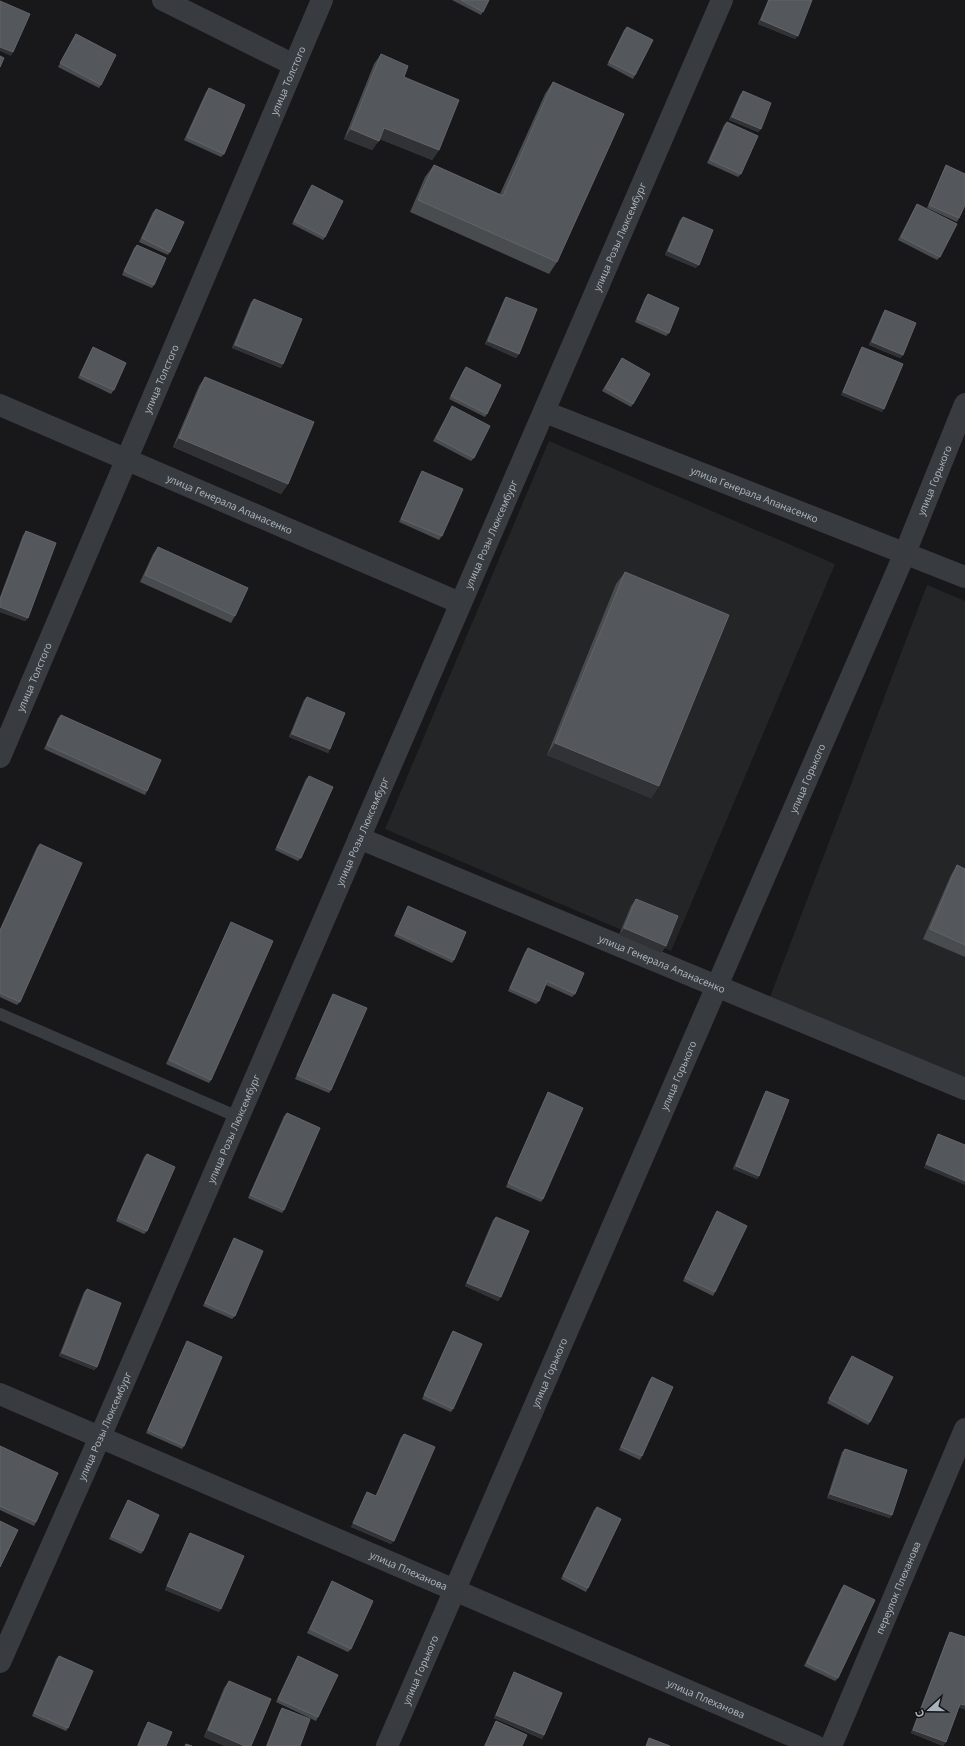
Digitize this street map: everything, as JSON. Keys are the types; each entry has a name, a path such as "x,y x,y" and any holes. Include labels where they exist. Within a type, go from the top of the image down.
{"street":[{"path":"163,0 294,65"},
{"name":"улица Толстого","path":"0,757 322,0"},
{"name":"улица Розы Люксембург","path":"0,1662 100,1437 460,603 545,412 722,0"},
{"name":"улица Горького","path":"387,1746 905,553 965,404"},
{"name":"улица Генерала Апанасенко","path":"0,405 460,603"},
{"name":"улица Генерала Апанасенко","path":"545,412 965,577"},
{"name":"улица Генерала Апанасенко","path":"359,838 965,1089"},
{"name":"улица Плеханова","path":"0,1394 816,1746"},
{"name":"переулок Плеханова","path":"831,1746 965,1429"}],"lane":[{"path":"0,1014 238,1117"}],"shaded area":[{"path":"549,441 835,564 671,951 385,829"},
{"path":"927,585 965,601 965,1082 770,997"}],"building":[{"path":"461,0 489,0 483,12"},
{"path":"769,0 812,0 798,36 761,20"},
{"path":"0,1 30,14 13,52 0,47"},
{"path":"627,27 653,40 635,75 609,62"},
{"path":"76,34 116,55 101,85 60,63"},
{"path":"381,54 408,66 404,77 459,100 439,150 384,128 379,141 351,129"},
{"path":"0,56 4,58 0,67"},
{"path":"553,82 624,114 557,262 418,200 434,165 503,196"},
{"path":"209,88 245,105 224,154 187,137"},
{"path":"743,91 771,103 761,129 732,117"},
{"path":"727,122 758,136 741,174 710,160"},
{"path":"946,165 965,174 965,205 959,218 929,205"},
{"path":"312,185 343,201 325,237 294,221"},
{"path":"917,204 957,224 940,257 901,237"},
{"path":"156,209 184,222 170,252 142,238"},
{"path":"683,217 713,230 699,265 668,251"},
{"path":"137,245 166,258 154,285 124,271"},
{"path":"648,294 679,308 669,333 637,319"},
{"path":"506,297 537,309 519,354 488,341"},
{"path":"254,299 302,319 283,364 235,345"},
{"path":"885,310 916,323 903,355 872,342"},
{"path":"93,347 126,363 114,390 80,375"},
{"path":"862,347 903,364 884,409 843,392"},
{"path":"622,358 650,374 633,404 605,388"},
{"path":"466,367 501,385 487,414 451,396"},
{"path":"205,377 314,422 288,484 179,438"},
{"path":"452,406 490,426 474,458 436,438"},
{"path":"422,471 463,489 442,536 401,519"},
{"path":"26,531 56,543 28,618 0,607 0,600"},
{"path":"158,547 248,588 235,616 145,575"},
{"path":"625,572 729,615 659,786 555,743"},
{"path":"307,697 345,713 330,749 292,734"},
{"path":"61,715 161,760 147,791 47,745"},
{"path":"309,776 333,787 301,858 277,847"},
{"path":"40,844 82,863 20,1002 0,993 0,931"},
{"path":"957,865 965,869 965,945 930,929"},
{"path":"636,899 678,916 666,946 624,928"},
{"path":"408,906 466,932 454,960 396,933"},
{"path":"231,922 273,941 211,1080 169,1060"},
{"path":"528,948 584,973 575,994 547,981 539,1001 510,988"},
{"path":"333,994 367,1008 331,1090 297,1075"},
{"path":"766,1091 789,1100 759,1176 736,1166"},
{"path":"548,1092 583,1108 543,1199 508,1183"},
{"path":"287,1113 320,1128 284,1210 250,1195"},
{"path":"938,1134 965,1145 965,1181 926,1164"},
{"path":"147,1154 175,1167 147,1231 118,1218"},
{"path":"717,1211 747,1226 715,1292 685,1278"},
{"path":"496,1217 529,1231 501,1297 467,1283"},
{"path":"234,1238 263,1251 235,1316 205,1303"},
{"path":"87,1289 121,1303 97,1367 62,1353"},
{"path":"453,1331 482,1344 453,1409 424,1395"},
{"path":"187,1341 222,1357 184,1446 148,1430"},
{"path":"852,1356 893,1377 870,1422 829,1399"},
{"path":"652,1377 673,1387 642,1456 621,1447"},
{"path":"404,1434 435,1447 394,1541 353,1523 367,1492 376,1496"},
{"path":"0,1446 58,1473 36,1522 0,1506"},
{"path":"845,1449 907,1470 892,1515 830,1494"},
{"path":"128,1500 159,1515 143,1551 111,1536"},
{"path":"597,1507 621,1519 588,1588 563,1576"},
{"path":"0,1521 18,1530 0,1567"},
{"path":"190,1533 244,1556 221,1609 167,1586"},
{"path":"332,1581 373,1601 351,1649 310,1629"},
{"path":"844,1585 875,1600 838,1678 807,1663"},
{"path":"950,1632 965,1637 965,1705 960,1704 946,1742 913,1730"},
{"path":"59,1656 93,1671 68,1728 34,1713"},
{"path":"298,1656 338,1675 318,1717 278,1699"},
{"path":"514,1672 562,1693 544,1735 496,1715"},
{"path":"229,1681 271,1699 251,1746 245,1746 208,1730"},
{"path":"282,1708 310,1719 300,1746 267,1746"},
{"path":"496,1721 527,1735 522,1746 485,1746"},
{"path":"148,1722 172,1732 166,1746 138,1746"},
{"path":"649,1738 670,1746 646,1746"}]}
